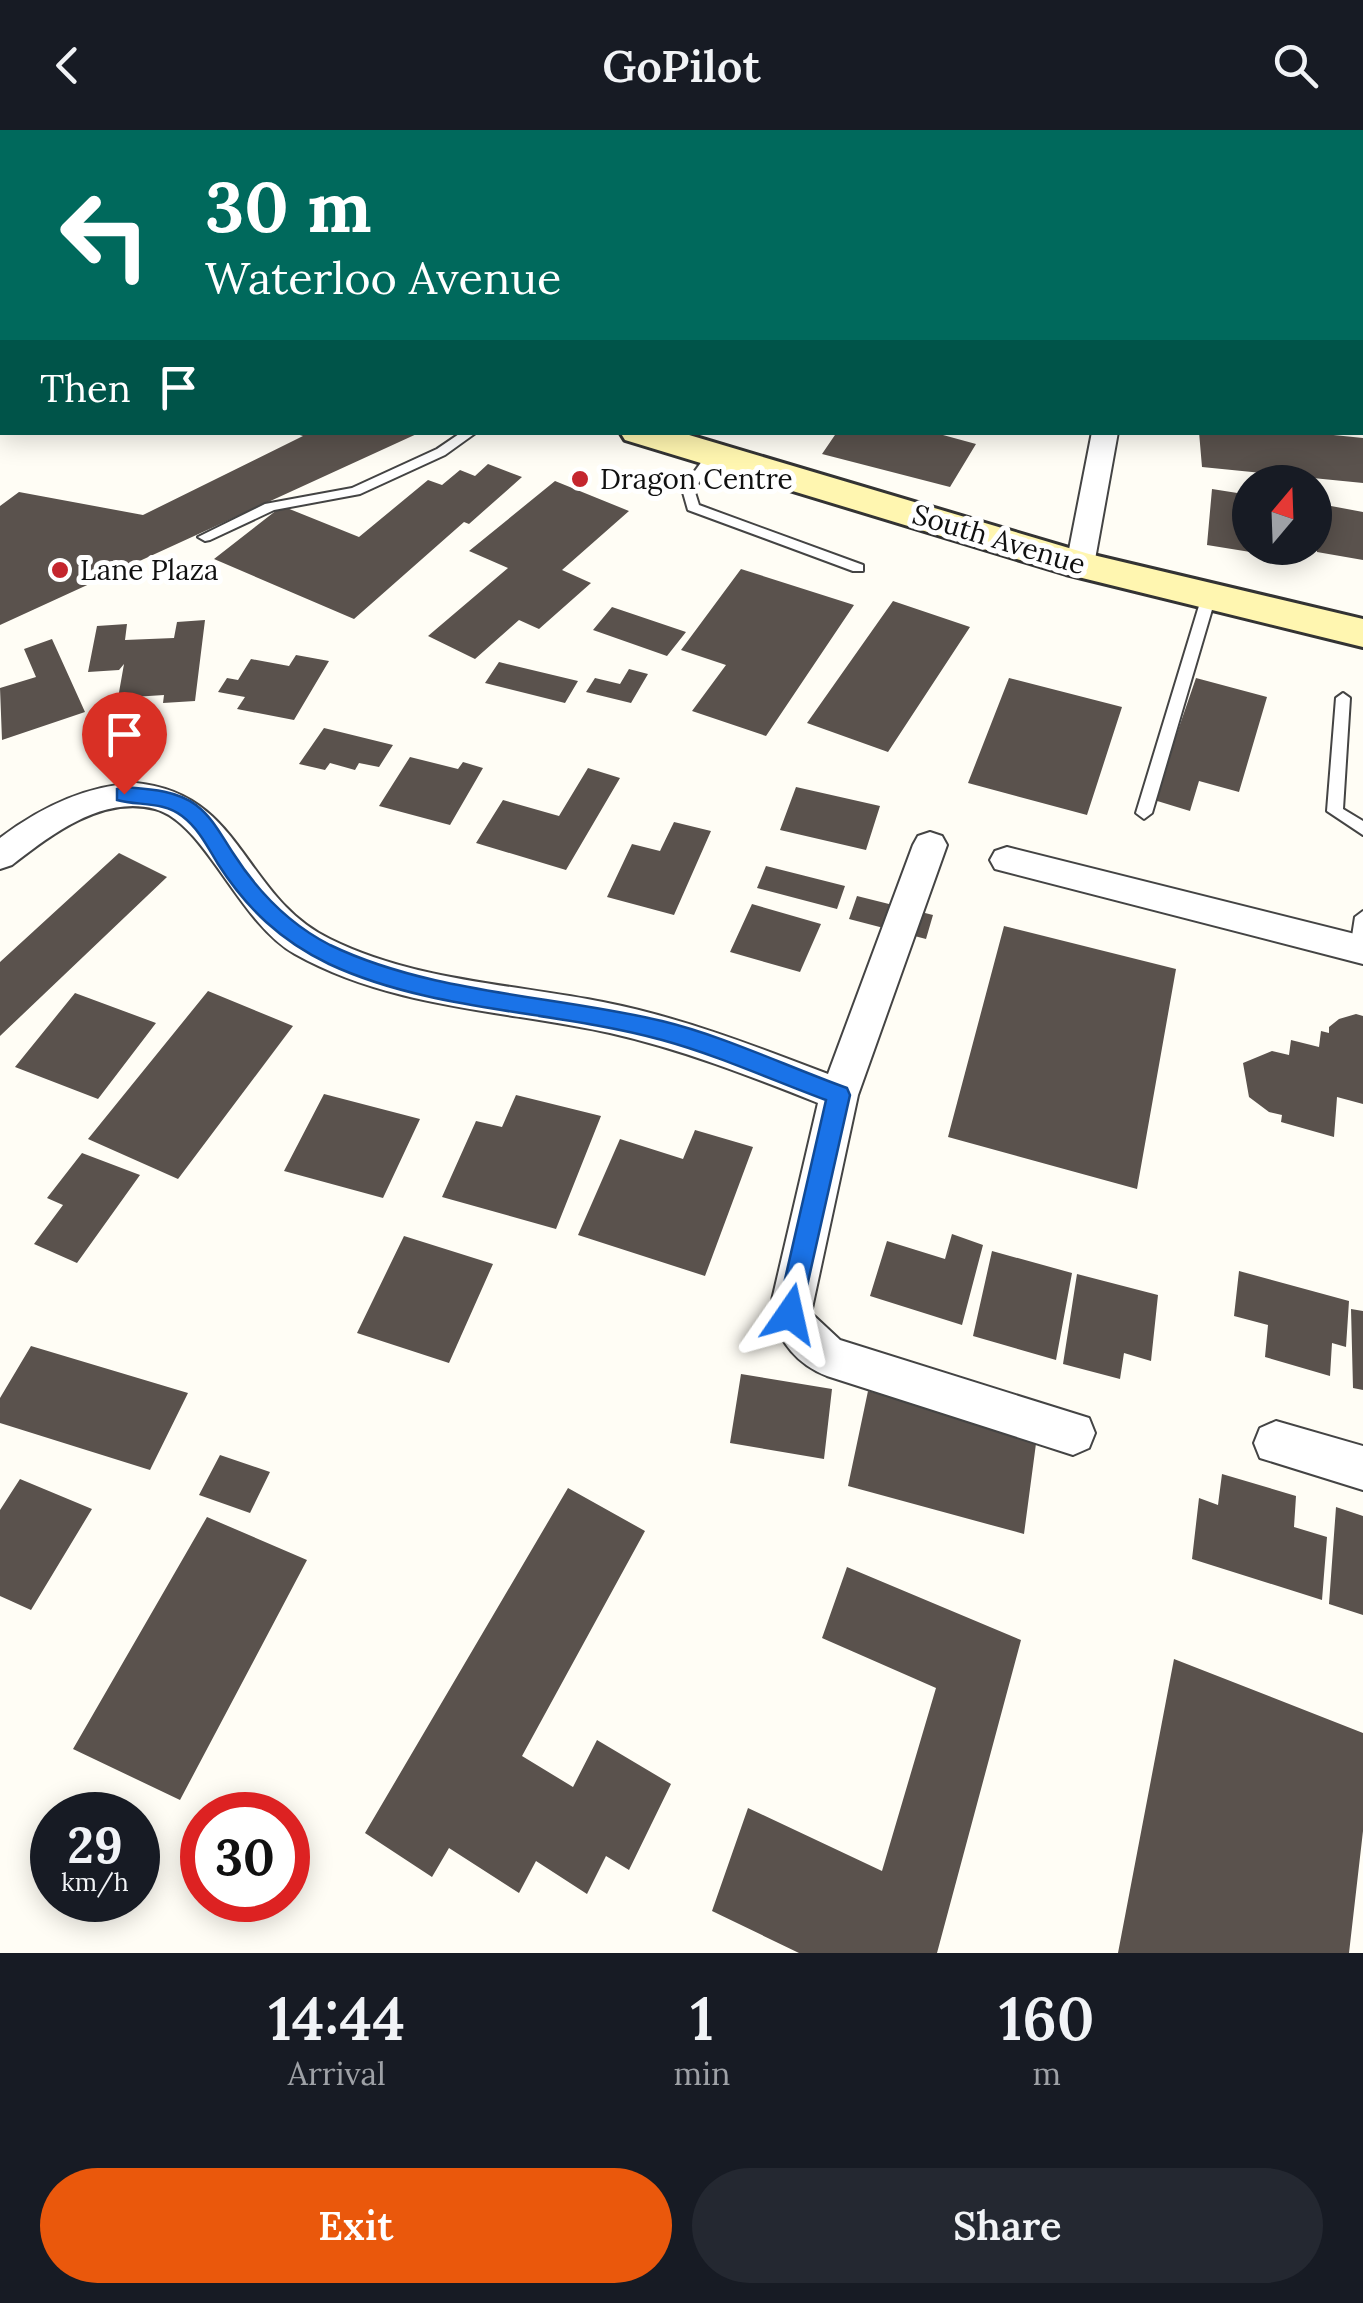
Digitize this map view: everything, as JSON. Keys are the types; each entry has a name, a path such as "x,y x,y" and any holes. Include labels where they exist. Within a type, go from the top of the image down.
{"main road":[{"name":"South Avenue","path":"649,435 1080,565 1363,633"}],"street":[{"path":"1080,565 1103,435"},
{"path":"0,856 44,822 84,805 124,794 159,798 187,808 210,831 226,860 272,918 303,941 340,959 390,978 664,1031 839,1095"},
{"path":"930,845 839,1095 790,1314 798,1331 827,1356 1073,1432"},
{"path":"1007,860 1361,939"},
{"path":"1276,1443 1363,1468"}],"lane":[{"path":"205,537 270,507 355,491 442,452 467,435"},
{"path":"714,453 688,489 693,507 858,568"},
{"path":"1144,813 1209,596"},
{"path":"1343,698 1335,811 1363,829"}],"building":[{"name":"Lane Plaza","path":"300,435 414,435 0,625 0,506 19,492 143,515 303,436"},
{"path":"835,435 943,435 976,444 950,487 822,454"},
{"path":"1199,435 1363,438 1363,483 1332,480 1332,465 1232,465 1232,470 1202,467"},
{"path":"488,464 522,477 469,524 464,522 354,619 214,559 282,506 359,537 428,480 442,485 460,470 475,476"},
{"path":"555,481 629,511 562,570 591,583 539,629 519,620 475,659 428,636 508,568 469,551"},
{"path":"1212,489 1232,492 1232,549 1207,545"},
{"path":"1332,506 1363,512 1363,560 1332,555"},
{"path":"741,569 854,605 766,736 692,711 726,665 681,650"},
{"path":"893,601 970,627 888,752 807,723"},
{"path":"612,607 686,632 667,656 593,630"},
{"path":"205,620 195,701 163,703 164,695 118,698 124,664 119,670 88,672 97,626 127,624 125,640 174,638 177,622"},
{"path":"52,639 85,712 2,740 0,688 36,677 24,649"},
{"path":"296,655 329,661 294,720 237,709 245,697 218,692 227,678 238,680 251,659 289,666"},
{"path":"499,662 578,681 565,703 485,683"},
{"path":"629,669 648,674 631,703 586,692 595,678 620,684"},
{"path":"1009,678 1122,707 1087,815 968,783"},
{"path":"1196,678 1267,697 1239,792 1199,781 1190,811 1154,800"},
{"path":"324,728 393,745 379,767 359,763 355,770 330,763 325,770 299,764"},
{"path":"410,757 458,769 463,762 483,768 450,825 379,806"},
{"path":"588,768 620,778 566,870 476,843 503,800 559,816"},
{"path":"796,787 880,806 866,850 780,830"},
{"path":"674,822 711,831 674,915 607,897 632,844 660,851"},
{"path":"119,853 167,877 0,1036 0,962"},
{"path":"766,866 845,886 837,909 757,888"},
{"path":"857,896 933,915 926,939 849,919"},
{"path":"752,904 821,924 800,972 730,952"},
{"path":"1004,926 1176,969 1137,1189 948,1137"},
{"path":"208,991 293,1026 178,1179 88,1139"},
{"path":"75,993 156,1023 98,1099 15,1067"},
{"path":"1363,1016 1363,1104 1337,1097 1334,1137 1281,1122 1282,1115 1269,1112 1249,1097 1243,1063 1272,1051 1289,1055 1291,1040 1319,1047 1321,1031 1329,1033 1329,1027 1339,1019"},
{"path":"324,1094 420,1119 383,1198 284,1171"},
{"path":"516,1095 601,1116 556,1229 442,1197 476,1121 502,1127"},
{"path":"695,1130 753,1147 705,1276 578,1235 620,1139 683,1159"},
{"path":"82,1153 140,1175 77,1263 34,1244 63,1205 47,1198"},
{"path":"952,1234 983,1245 962,1325 870,1296 887,1241 945,1259"},
{"path":"404,1236 493,1264 449,1363 357,1333"},
{"path":"992,1251 1072,1273 1056,1360 973,1336"},
{"path":"1239,1271 1349,1301 1346,1347 1332,1343 1330,1376 1265,1357 1268,1325 1234,1316"},
{"path":"1077,1274 1158,1295 1151,1361 1124,1353 1120,1379 1063,1364"},
{"path":"1351,1309 1363,1311 1363,1390 1353,1388"},
{"path":"31,1346 188,1393 150,1470 0,1423 0,1398"},
{"path":"741,1374 832,1389 824,1459 730,1443"},
{"path":"868,1391 1037,1436 1024,1534 848,1486"},
{"path":"220,1455 270,1472 250,1513 199,1495"},
{"path":"1222,1474 1296,1496 1294,1527 1327,1537 1322,1600 1192,1559 1199,1498 1218,1505"},
{"path":"20,1479 92,1509 31,1610 0,1596 0,1510"},
{"path":"568,1488 645,1531 522,1756 573,1787 597,1740 671,1784 629,1870 606,1856 587,1894 536,1861 519,1893 449,1848 432,1877 365,1833"},
{"path":"1336,1507 1363,1516 1363,1615 1329,1604"},
{"path":"207,1517 307,1560 184,1792 180,1792 180,1800 73,1749"},
{"path":"847,1567 1021,1640 937,1953 799,1953 712,1911 748,1808 882,1871 936,1688 822,1638"},
{"path":"1174,1659 1363,1733 1363,1831 1349,1953 1118,1953"}],"place":[{"name":"Dragon Centre","path":"580,479"},
{"name":"Lane Plaza","path":"60,570"}],"route":[{"path":"124,794 159,798 187,808 210,831 226,860 272,918 303,941 340,959 390,978 664,1031 839,1095 790,1314"}]}
